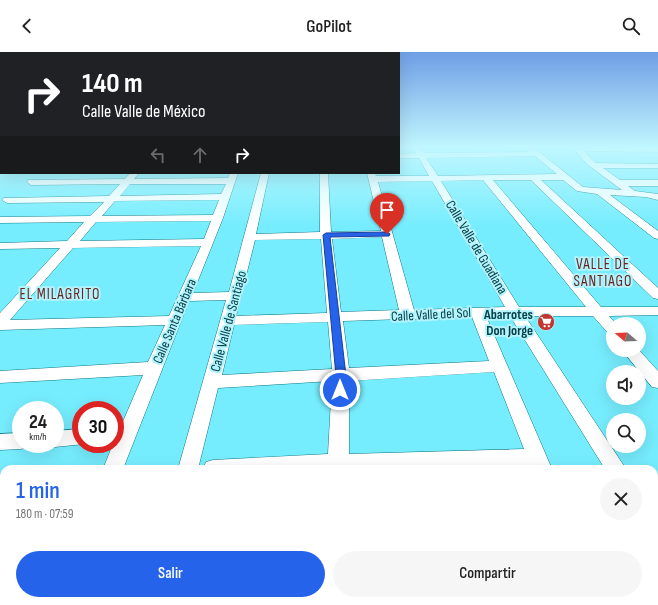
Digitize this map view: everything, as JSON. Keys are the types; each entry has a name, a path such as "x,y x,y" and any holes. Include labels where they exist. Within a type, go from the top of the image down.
{"street":[{"name":"Calle Valle de Guadiana","path":"433,173 515,312 613,465"},
{"path":"562,173 580,189 656,196"},
{"path":"605,173 632,193"},
{"path":"3,202 42,174"},
{"path":"80,181 89,174"},
{"name":"Calle Valle de Santiago","path":"189,465 235,296 265,174"},
{"path":"324,174 326,235 341,376 338,465"},
{"path":"408,316 372,176 436,178 566,176"},
{"path":"25,187 132,177 233,177"},
{"path":"0,322 132,177"},
{"name":"Calle Santa Bárbara","path":"124,429 154,368 218,218 233,177"},
{"path":"486,177 606,322"},
{"path":"533,177 658,295"},
{"path":"619,183 658,183"},
{"path":"600,192 658,236"},
{"path":"3,202 225,197"},
{"path":"0,220 218,218"},
{"path":"250,237 387,234"},
{"path":"0,246 70,246 208,242"},
{"path":"184,297 235,296"},
{"name":"Calle Valle del Sol","path":"228,321 408,316 477,312 658,311"},
{"path":"439,465 540,464 477,312"},
{"path":"0,325 174,320"},
{"path":"636,357 658,382"},
{"path":"212,382 500,366"},
{"path":"0,377 154,368"},
{"path":"0,442 12,441"},
{"name":"Calle Santa Bárbara","path":"114,465 117,453"}],"place":[{"name":"Abarrotes Don Jorge","path":"546,322"}],"district":[{"name":"VALLE DE SANTIAGO","path":"603,272"},
{"name":"EL MILAGRITO","path":"60,294"}],"route":[{"path":"340,390 341,376 326,235 387,234"}]}
